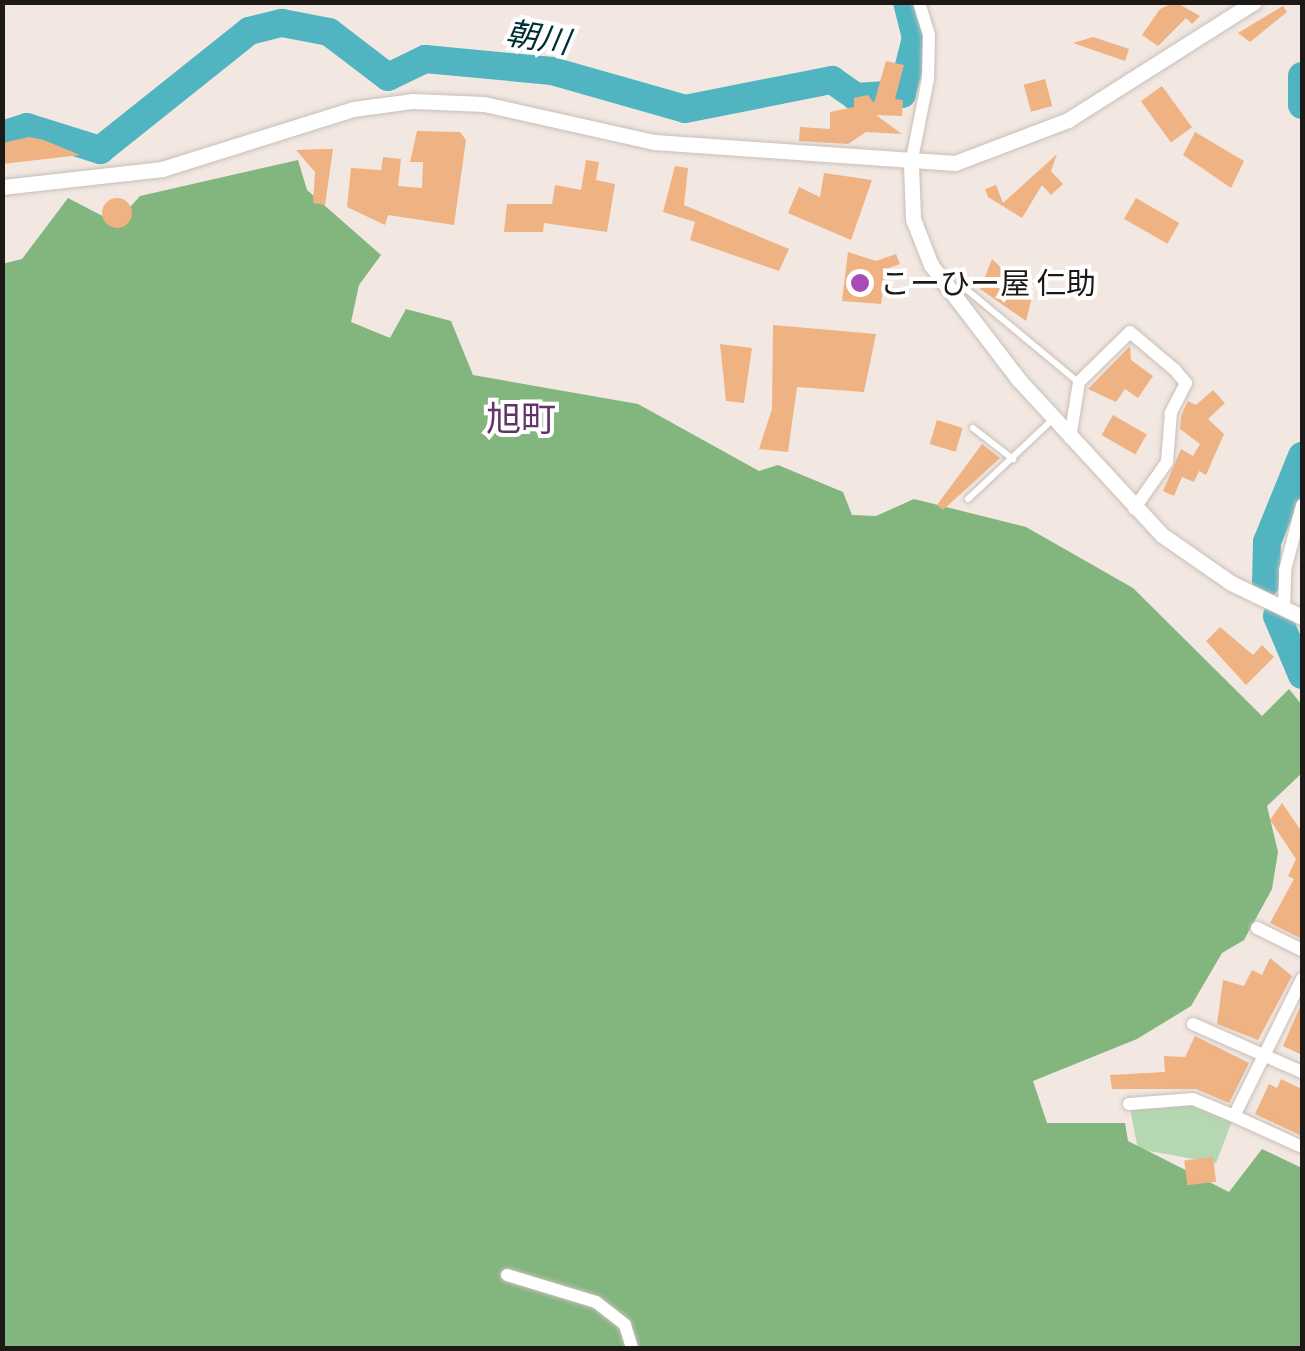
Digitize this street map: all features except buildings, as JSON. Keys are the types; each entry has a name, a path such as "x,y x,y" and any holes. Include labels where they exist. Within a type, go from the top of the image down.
{"street":[{"path":"918,2 928,35 928,79 911,164 913,219 941,283 1134,510 1198,562 1302,617"},
{"path":"2,186 162,170 352,109 413,100 484,104 654,142 911,164 972,160 1068,120 1254,2"},
{"path":"1070,438 1079,382 1130,332 1186,383 1172,414 1167,462 1134,510"},
{"path":"1284,608 1285,570 1302,505"},
{"path":"1257,928 1302,950"},
{"path":"1234,1116 1301,987"},
{"path":"1193,1024 1302,1072"},
{"path":"1128,1104 1193,1099 1302,1147"},
{"path":"507,1275 596,1302 625,1325 632,1348"}],"lane":[{"path":"966,289 1079,382"},
{"path":"968,498 1053,419"},
{"path":"973,428 1013,459"}],"green space":[{"path":"298,160 307,190 381,255 359,285 351,322 390,338 406,309 451,321 473,375 638,404 759,471 778,465 843,492 852,515 876,516 914,499 1026,527 1133,588 1262,716 1289,689 1302,705 1302,773 1267,806 1278,852 1272,889 1244,940 1222,953 1191,1006 1137,1039 1033,1081 1047,1123 1125,1123 1128,1141 1229,1192 1262,1149 1302,1168 1302,1348 3,1348 2,264 22,259 68,198 116,223 140,196"},
{"path":"1183,1099 1234,1116 1216,1163 1138,1149 1129,1104"}],"waterway":[{"name":"朝川","path":"2,135 27,127 100,150 249,31 282,23 329,32 388,77 425,59 552,71 685,109 832,80 856,97 902,94 916,38 907,2"},
{"path":"1302,76 1302,105"},
{"path":"1266,583 1267,542 1302,456"},
{"path":"1277,616 1302,675"}],"place":[{"name":"こーひー屋 仁助","path":"860,283"}],"district":[{"name":"旭町","path":"521,418"}]}
